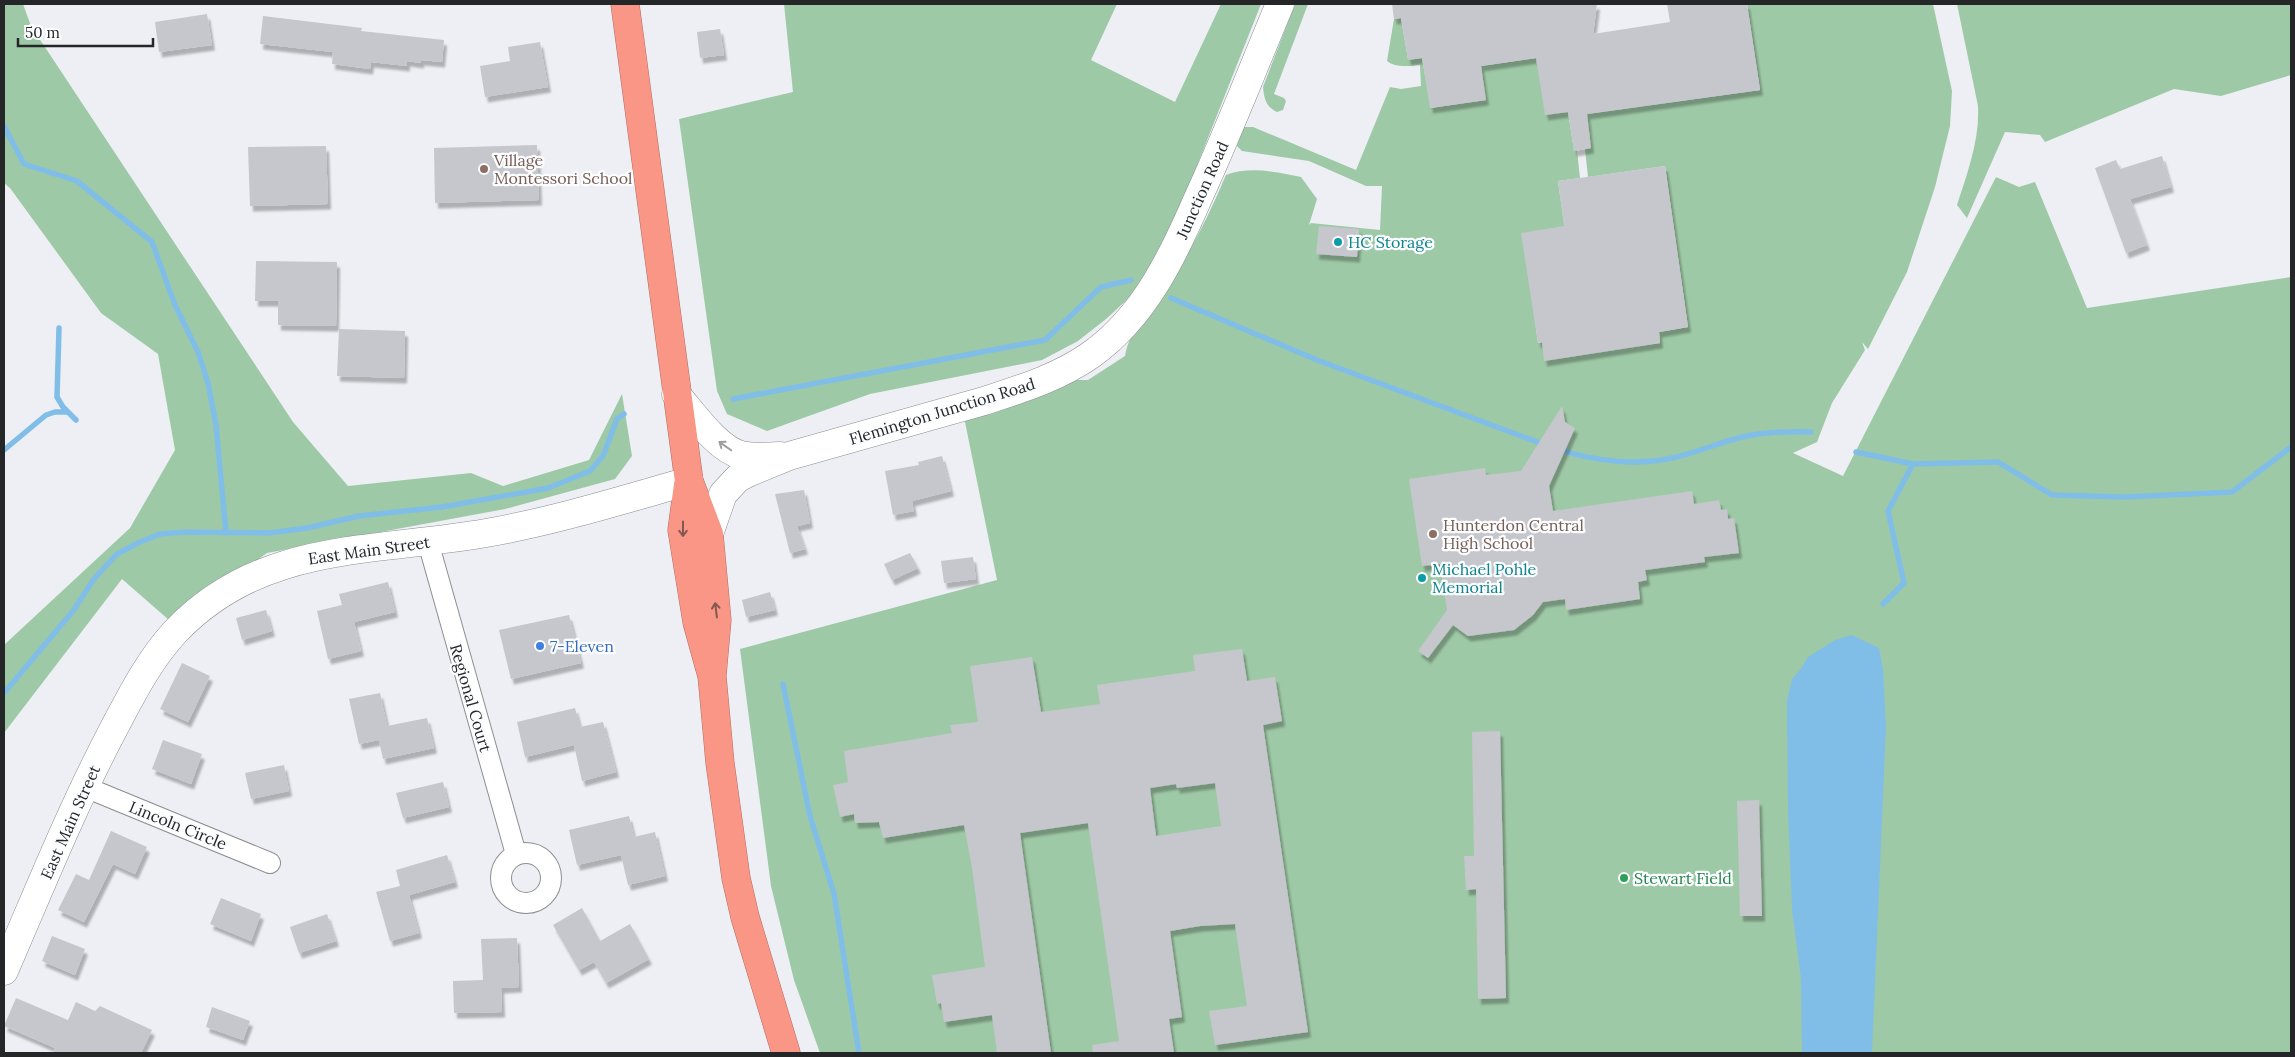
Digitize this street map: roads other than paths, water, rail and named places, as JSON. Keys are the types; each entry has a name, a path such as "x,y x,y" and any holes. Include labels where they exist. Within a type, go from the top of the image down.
{"highway":[{"path":"625,4 689,481 709,534 717,620 712,676"},
{"path":"689,481 682,530 697,622 712,676 720,763 736,878 745,917 786,1053"}],"street":[{"name":"Junction Road","path":"1091,355 1111,339 1145,298 1183,234 1218,158 1280,4"},
{"name":"Flemington Junction Road","path":"789,456 984,401 1043,380 1091,355"},
{"path":"676,394 718,441 728,449 740,454 759,457 789,456"},
{"path":"709,534 723,494 729,486 750,472 789,456"},
{"name":"East Main Street","path":"4,971 85,787 123,710 151,663 175,632 211,600 237,583 295,561 344,551 428,542 487,533 544,521 689,481"},
{"name":"Regional Court","path":"428,542 516,854"},
{"name":"Lincoln Circle","path":"85,787 270,863"}],"water":[{"path":"1852,635 1879,648 1883,669 1886,726 1872,1053 1802,1053 1801,979 1792,910 1788,810 1787,701 1792,679 1808,657 1835,640"}],"waterway":[{"path":"4,126 24,164 77,181 152,242 175,305 198,352 208,383 216,425 226,533"},
{"path":"733,399 1045,340 1101,287 1131,280"},
{"path":"1171,298 1317,360 1545,445"},
{"path":"59,328 57,397 63,407 76,420"},
{"path":"4,450 46,415 55,412 68,412"},
{"path":"4,693 73,611 94,579 117,554 138,543 160,534 185,532 269,533 307,528 359,516 442,507 548,488 590,471 603,456 617,419 624,414"},
{"path":"1558,449 1586,457 1644,462 1681,456 1750,435 1776,432 1811,432"},
{"path":"1856,452 1913,464 1998,462 2052,495 2125,497 2232,492 2291,447"},
{"path":"1883,604 1904,583 1888,511 1913,464"},
{"path":"783,684 810,816 834,894 859,1053"}],"place":[{"name":"Village Montessori School","path":"484,169"},
{"name":"HC Storage","path":"1338,242"},
{"name":"Hunterdon Central High School","path":"1433,534"},
{"name":"Michael Pohle Memorial","path":"1422,578"},
{"name":"7-Eleven","path":"540,646"},
{"name":"Stewart Field","path":"1624,878"}]}
